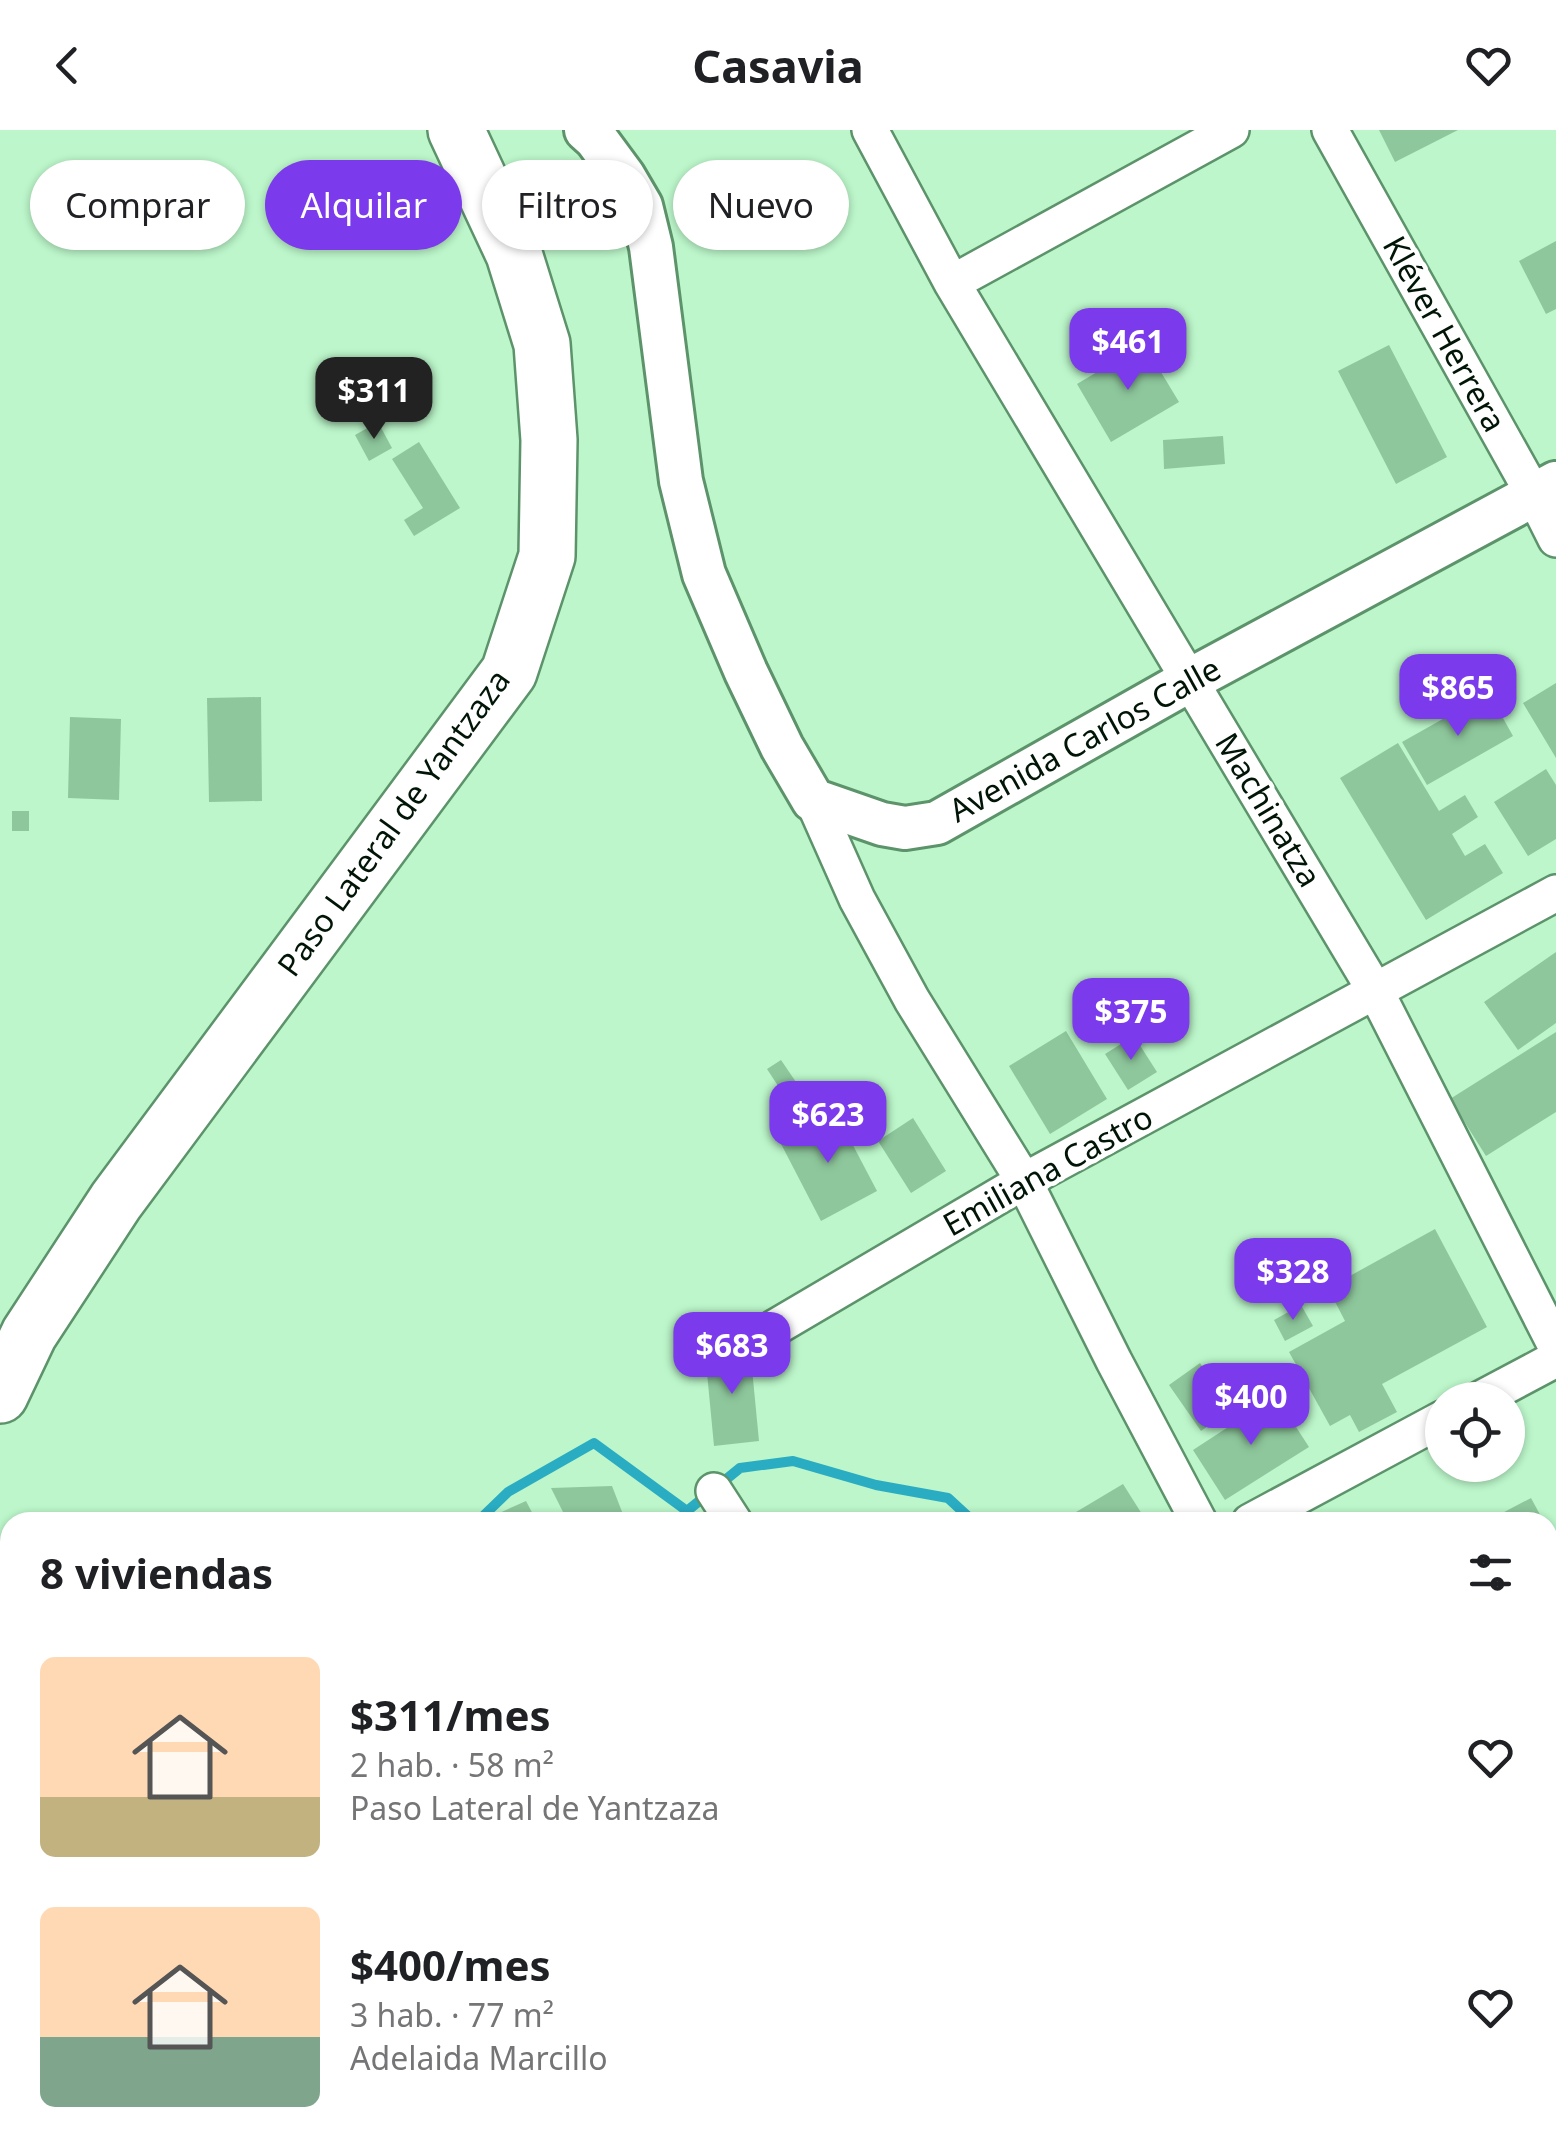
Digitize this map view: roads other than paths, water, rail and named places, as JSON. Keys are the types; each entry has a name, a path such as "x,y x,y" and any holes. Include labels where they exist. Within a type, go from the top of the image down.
{"highway":[{"name":"Paso Lateral de Yantzaza","path":"0,1395 15,1335 509,672 548,556 549,440 542,344 514,254 459,131"}],"street":[{"path":"586,130 606,151 642,206 651,247 682,481 704,574 746,672 813,800 857,899 912,1000 1024,1181 1194,1512"},
{"name":"Machinatza","path":"870,130 952,282 1376,992 1556,1346"},
{"path":"952,282 1231,130"},
{"name":"Kléver Herrera","path":"1330,130 1545,489 1556,540"},
{"name":"Avenida Carlos Calle","path":"813,800 882,824 905,828 937,823 1190,680 1545,489"},
{"name":"Emiliana Castro","path":"754,1340 1024,1181 1556,893"},
{"path":"1512,1382 1556,1358"},
{"path":"1269,1512 1425,1429"},
{"path":"714,1491 728,1512"}],"waterway":[{"path":"487,1512 508,1492 594,1443 687,1511 740,1468 793,1461 876,1485 948,1498 963,1512"}]}
